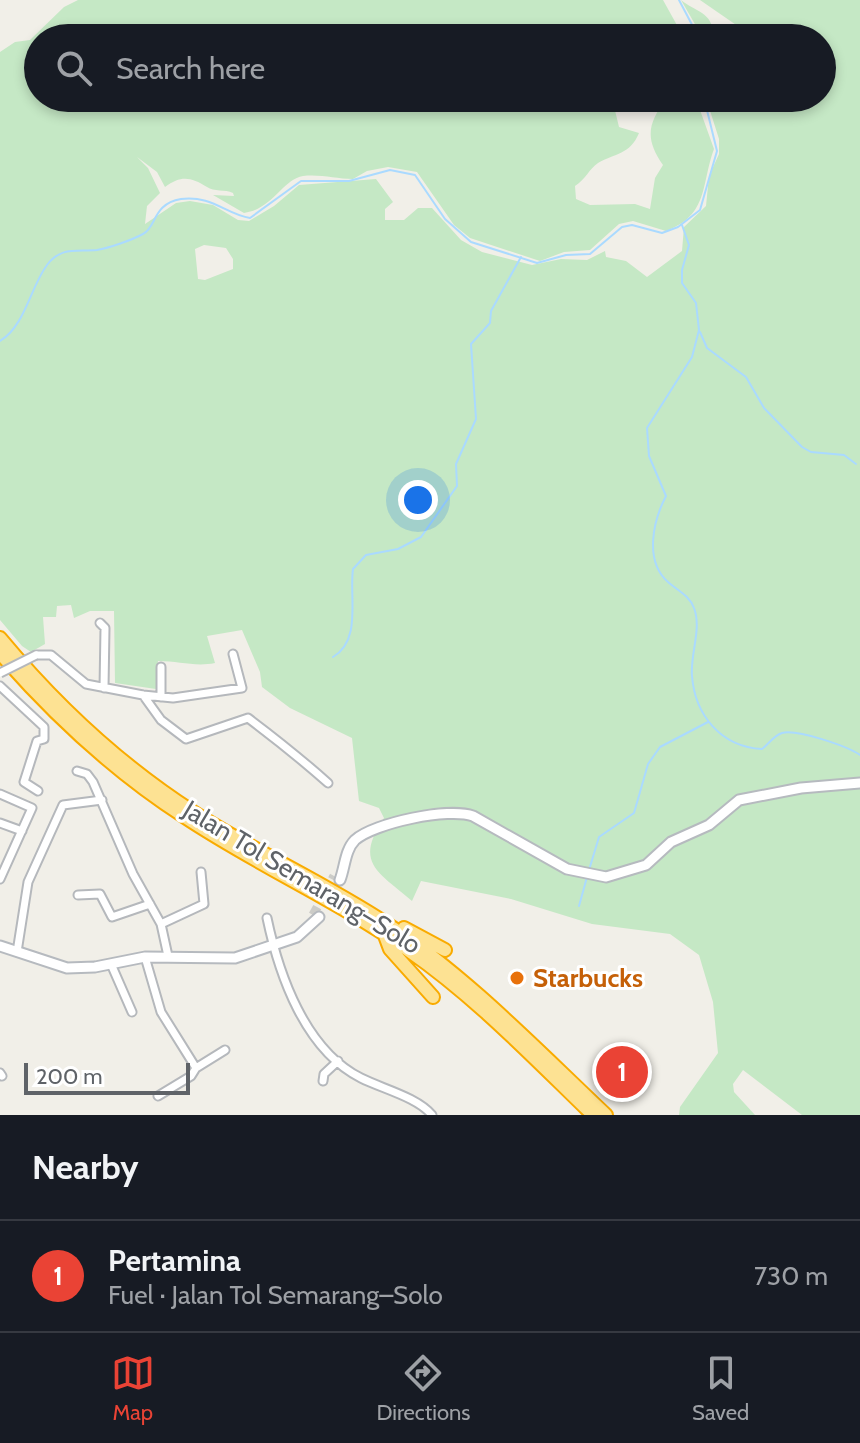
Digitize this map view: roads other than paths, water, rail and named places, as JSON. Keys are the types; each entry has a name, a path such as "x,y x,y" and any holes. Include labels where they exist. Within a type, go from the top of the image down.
{"highway":[{"name":"Jalan Tol Semarang–Solo","path":"0,638 45,689 128,765 195,813 351,903 456,974 606,1115"},
{"name":"Jalan Tol Semarang–Solo","path":"0,653 78,734 139,786 227,844 384,933 450,980 593,1115"},
{"path":"351,903 372,910 445,950"},
{"path":"384,933 390,949 433,997"}],"street":[{"path":"100,623 105,628 104,688"},
{"path":"0,673 36,655 51,655 83,683 143,695 200,696 242,688 233,654"},
{"path":"161,667 161,697"},
{"path":"0,686 44,727 44,739 37,741 24,782 38,791"},
{"path":"143,695 161,720 186,739 242,718 250,720 269,738 285,743 328,783"},
{"path":"77,771 89,775 102,800 133,874 161,924 168,956"},
{"path":"337,878 355,840 362,835 440,813 461,811 545,859 588,876 638,869 671,842 709,825 730,804 744,798 801,788 860,783"},
{"path":"0,794 32,807 0,879"},
{"path":"17,952 28,882 63,805 102,800"},
{"path":"0,823 22,831"},
{"path":"0,851 11,855"},
{"path":"161,924 204,904 201,872"},
{"path":"78,895 99,894 112,917 150,904"},
{"path":"0,946 67,968 145,957 235,958 273,946 309,928 316,916"},
{"path":"267,918 273,946 304,1021 354,1075 432,1115"},
{"path":"145,957 161,1012 196,1068"},
{"path":"111,964 132,1012"},
{"path":"158,1096 225,1050"},
{"path":"323,1081 324,1074 338,1061"}],"waterway":[{"path":"679,0 692,24"},
{"path":"0,341 16,326 41,274 52,259 64,252 102,249 138,236 147,231 160,210 181,199 210,202 250,218 301,181 349,181 390,170 415,175 445,219 471,242 537,263 566,255 590,254 622,227 632,225 662,233 678,227 700,210 717,151 707,112"},
{"path":"682,225 689,245 682,283 696,303 699,330 692,357 647,428 649,456 666,496 657,517 653,552 660,573 694,608 697,624 692,676 698,704 723,735 747,747 762,749 779,734 789,732 822,739 860,755"},
{"path":"333,657 348,640 351,629 353,569 366,555 398,549 421,537 457,486 456,464 476,419 471,344 490,323 491,311 521,257"},
{"path":"700,332 707,348 746,377 764,408 802,447 811,452 844,455 856,464"},
{"path":"589,870 599,837 634,813 648,764 660,747 708,722"},
{"path":"579,906 587,877"}],"tunnel":[{"path":"313,915 334,876"}],"place":[{"name":"Starbucks","path":"517,978"},
{"name":"Pertamina","path":"622,1072"}]}
